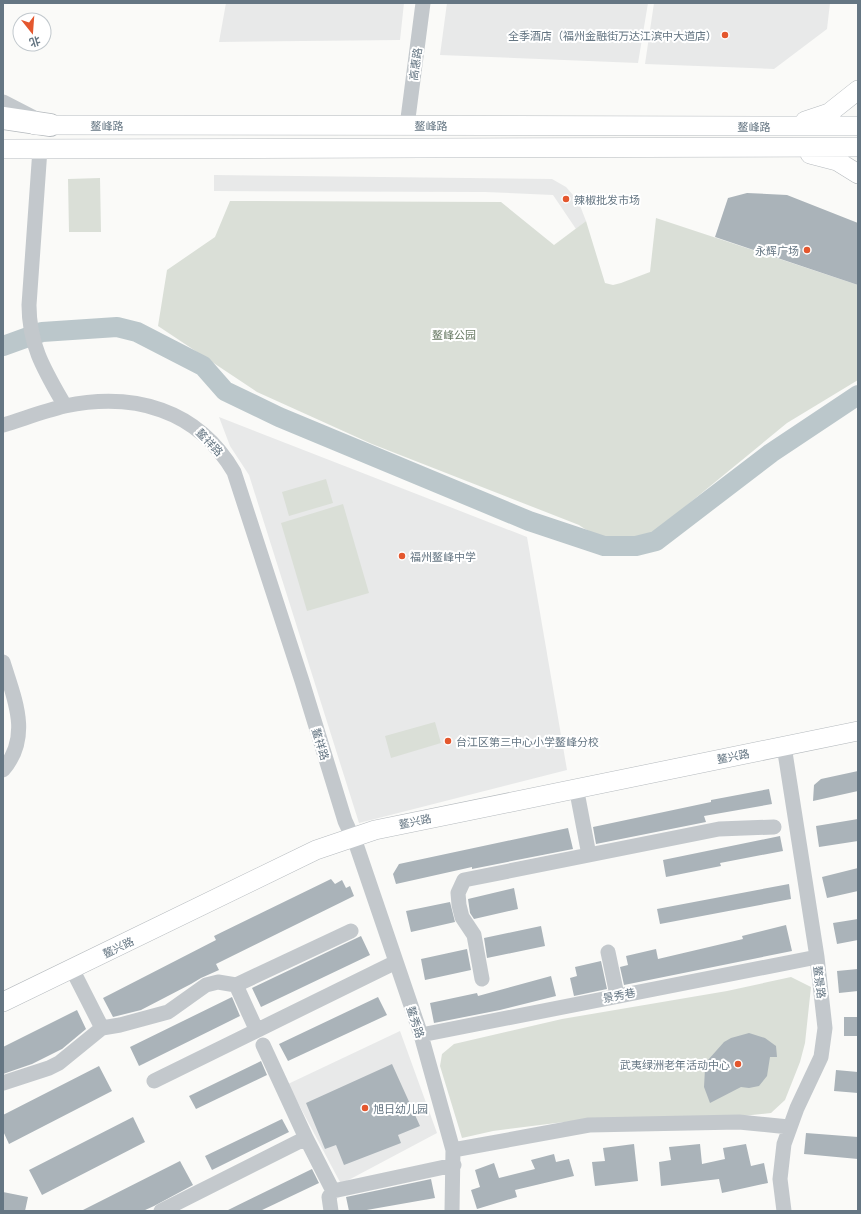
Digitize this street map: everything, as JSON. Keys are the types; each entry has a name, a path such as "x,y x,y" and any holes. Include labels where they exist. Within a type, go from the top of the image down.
{"highway":[{"path":"3,118 50,125"}],"main road":[{"path":"787,127 829,113 858,90"},
{"name":"鳌峰路","path":"3,126 858,126"},
{"path":"770,147 817,155 837,161 858,174"},
{"name":"鳌峰路","path":"3,149 858,147"},
{"name":"鳌兴路","path":"785,751 858,731"},
{"name":"鳌兴路","path":"3,1012 74,973 316,850 354,842 375,830 785,751 858,742"},
{"name":"鳌兴路","path":"3,1002 74,973"}],"street":[{"name":"高惠路","path":"407,126 423,3"},
{"path":"3,102 50,125"},
{"path":"40,149 29,305 30,327 35,349 42,366 65,406"},
{"name":"鳌祥路","path":"3,425 65,406 125,403 162,410 183,419 200,430 215,444 227,461 242,492 345,821 354,842"},
{"path":"3,662 17,706 20,727 12,757 3,770"},
{"name":"鳌景路","path":"784,1211 780,1169 784,1144 823,1050 824,1013 817,957 785,751"},
{"path":"577,792 589,855"},
{"path":"482,979 474,935 462,917 459,905 458,893 464,880 718,829 774,827"},
{"name":"鳌秀路","path":"354,842 420,1035 453,1150 454,1165 452,1211"},
{"path":"3,1083 49,1068 59,1063 102,1028 120,1025 168,1012 206,985 218,982 236,985 351,931"},
{"path":"608,952 617,995"},
{"name":"景秀巷","path":"420,1035 617,995 817,957"},
{"path":"154,1081 256,1029 396,962"},
{"path":"74,973 102,1028"},
{"path":"236,985 256,1029"},
{"path":"264,1045 306,1138 333,1191"},
{"path":"453,1150 589,1125 739,1122 790,1127"},
{"path":"161,1211 306,1138"},
{"path":"331,1211 329,1197 333,1191 454,1165"}],"shaded area":[{"path":"226,3 404,3 400,40 219,42"},
{"path":"447,3 648,3 638,63 440,55"},
{"path":"654,3 830,3 827,29 774,69 645,64"},
{"name":"辣椒批发市场","path":"214,175 552,179 566,187 573,195 579,203 586,221 576,229 553,195 485,192 214,191"},
{"name":"福州鳌峰中学","path":"219,417 527,537 567,770 359,823 249,475 230,446"},
{"name":"旭日幼儿园","path":"400,1031 437,1133 341,1184 288,1084"}],"green space":[{"path":"100,178 101,232 69,232 68,179"},
{"name":"鳌峰公园","path":"230,201 501,202 554,245 586,221 605,283 613,285 650,272 656,218 858,285 858,380 787,423 653,533 624,539 615,539 597,535 579,525 372,444 257,392 158,326 167,270 215,237"},
{"path":"326,479 333,503 289,516 282,492"},
{"path":"343,504 369,593 307,611 281,523"},
{"path":"435,722 441,743 391,758 385,736"},
{"path":"791,977 811,987 805,1043 800,1062 785,1100 771,1113 732,1117 564,1122 493,1131 462,1138 440,1066 442,1054 454,1044 562,1019 727,991"}],"building":[{"name":"永辉广场","path":"747,193 787,195 858,223 858,285 715,237 728,198"},
{"path":"858,771 858,791 813,801 814,785 821,779"},
{"path":"769,789 772,804 704,816 706,822 596,844 593,827 711,802 711,800"},
{"path":"858,819 858,841 819,847 816,826"},
{"path":"568,828 573,849 472,869 472,867 396,884 393,874 399,864"},
{"path":"780,836 783,851 720,863 721,866 666,877 663,860"},
{"path":"858,868 858,891 827,898 822,877"},
{"path":"331,879 335,884 342,880 346,888 350,886 354,896 216,964 219,970 141,1010 113,1017 103,998 216,940 214,936"},
{"path":"789,884 791,899 660,924 657,909"},
{"path":"514,888 518,909 474,919 470,913 468,899"},
{"path":"450,902 455,922 411,932 406,911"},
{"path":"858,919 858,940 837,944 833,923"},
{"path":"786,925 792,951 624,985 620,967 628,965 626,956 656,949 658,959 743,939 742,936"},
{"path":"541,926 545,946 487,958 484,938"},
{"path":"361,936 370,955 261,1007 252,988"},
{"path":"467,949 471,970 425,980 421,959"},
{"path":"601,961 607,989 574,996 570,978 577,976 575,967"},
{"path":"858,969 858,991 839,993 837,971"},
{"path":"551,976 556,996 500,1010 434,1023 430,1003 477,993 478,996"},
{"path":"232,997 240,1016 139,1066 130,1047"},
{"path":"378,997 387,1015 288,1061 279,1044"},
{"path":"77,1010 86,1029 62,1049 32,1064 3,1074 3,1047"},
{"path":"844,1017 858,1017 858,1036 844,1036"},
{"name":"武夷绿洲老年活动中心","path":"749,1033 765,1038 776,1046 777,1057 770,1057 767,1076 759,1086 749,1088 741,1087 710,1103 704,1087 705,1069 708,1060 724,1042 731,1038"},
{"path":"261,1061 267,1075 196,1109 189,1096"},
{"path":"392,1064 420,1126 398,1135 401,1143 344,1165 336,1145 325,1149 306,1103"},
{"path":"99,1066 112,1091 9,1144 3,1131 3,1115"},
{"path":"836,1070 858,1072 858,1093 834,1091"},
{"path":"133,1117 145,1142 42,1195 29,1170"},
{"path":"282,1119 289,1132 212,1170 205,1156"},
{"path":"806,1133 858,1137 858,1159 804,1154"},
{"path":"634,1144 638,1181 595,1186 592,1162 605,1161 603,1148"},
{"path":"700,1144 702,1164 725,1159 723,1148 746,1144 751,1166 764,1163 768,1183 722,1193 719,1179 661,1186 659,1162 671,1160 669,1147"},
{"path":"554,1154 556,1162 569,1159 574,1176 515,1190 517,1197 477,1209 471,1190 480,1187 475,1170 494,1163 499,1178 535,1169 531,1160"},
{"path":"180,1161 193,1185 154,1206 143,1211 81,1211"},
{"path":"312,1169 319,1183 260,1211 226,1211"},
{"path":"431,1179 435,1198 361,1211 349,1211 346,1197"},
{"path":"3,1192 28,1197 25,1211 3,1211"}],"waterway":[{"path":"3,346 42,332 117,327 137,332 203,366 225,391 279,417 529,521 604,546 636,546 656,541 771,453 858,395"}],"place":[{"name":"全季酒店（福州金融街万达江滨中大道店）","path":"725,35"},
{"name":"辣椒批发市场","path":"566,199"},
{"name":"永辉广场","path":"807,250"},
{"name":"福州鳌峰中学","path":"402,556"},
{"name":"台江区第三中心小学鳌峰分校","path":"448,741"},
{"name":"武夷绿洲老年活动中心","path":"738,1064"},
{"name":"旭日幼儿园","path":"365,1108"}]}
